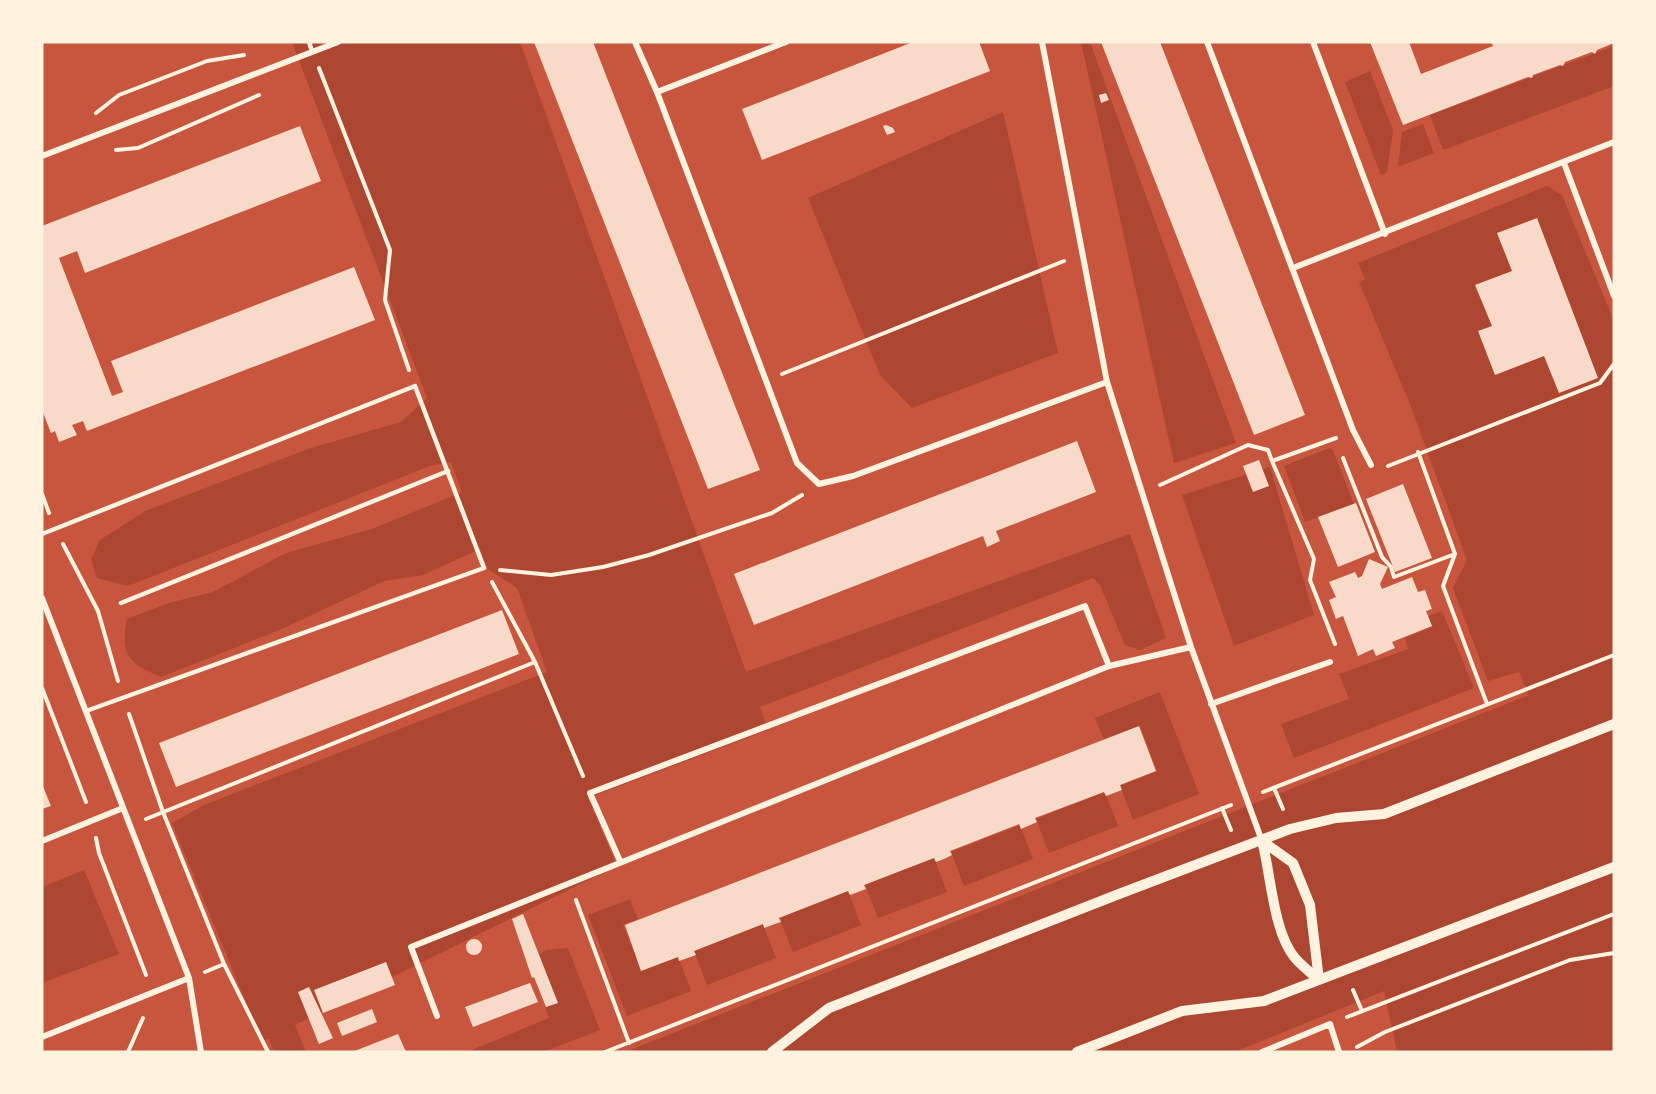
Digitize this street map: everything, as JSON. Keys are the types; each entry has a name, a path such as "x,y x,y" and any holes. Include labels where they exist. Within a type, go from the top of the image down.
{"street":[{"path":"42,156 338,42"},
{"path":"635,42 657,92 797,463 819,484 854,476 1107,382"},
{"path":"657,92 786,42"},
{"path":"1042,42 1107,382 1191,647 1262,841 1269,867 1276,914 1294,957 1319,980"},
{"path":"1207,42 1353,430 1371,465"},
{"path":"1313,42 1385,234"},
{"path":"1293,268 1385,234 1614,142"},
{"path":"1564,163 1614,296"},
{"path":"42,598 189,978 201,1052"},
{"path":"620,861 590,793 1085,606 1109,666"},
{"path":"437,1016 411,947 1109,666 1191,647"},
{"path":"1211,704 1329,662"},
{"path":"771,1052 829,1008 1290,829 1336,818 1384,814 1614,724"},
{"path":"42,841 123,808"},
{"path":"1262,841 1293,863 1310,905 1319,980"},
{"path":"1077,1052 1182,1011 1264,1001 1614,867"},
{"path":"42,1037 189,978"},
{"path":"1262,1052 1330,1024 1339,1052"}],"lane":[{"path":"309,42 312,51"},
{"path":"42,534 415,386 484,568 86,711"},
{"path":"121,603 448,471"}],"path":[{"path":"312,51 390,250 385,300 415,386"},
{"path":"87,120 119,95 207,61 252,54"},
{"path":"766,381 1082,254"},
{"path":"1371,465 1373,471 1600,383 1614,364"},
{"path":"1272,460 1353,430"},
{"path":"1335,438 1382,557 1391,567 1394,577 1455,554"},
{"path":"1142,494 1248,445 1268,450 1314,560 1310,580 1340,656 1329,662"},
{"path":"1418,452 1455,554 1443,586 1487,704"},
{"path":"484,568 551,575 603,567 649,555 772,513 819,484"},
{"path":"42,494 56,529 98,611 123,697 163,812 224,964 268,1052"},
{"path":"484,568 535,662 590,793"},
{"path":"605,1052 1614,655"},
{"path":"130,826 535,662"},
{"path":"42,688 93,820 99,853 153,993 129,1052"},
{"path":"570,882 629,1043"},
{"path":"1330,1024 1614,914"},
{"path":"1348,1052 1385,1032 1570,960 1614,953"}],"shaded area":[{"path":"292,42 520,42 746,672 1130,534 1166,638 1140,650 1125,645 1100,585 1093,578 760,707 768,730 588,798 617,866 295,1025 306,1052 274,1052 269,1038 262,1041 172,823 204,805 547,672 517,588 488,569 480,549 423,575 384,581 282,629 161,677 134,662 126,650 127,619 169,603 213,592 286,553 372,529 462,492 451,462 430,466 128,586 97,578 91,559 100,540 145,511 311,448 401,422 427,398"},
{"path":"1081,42 1090,42 1236,443 1174,463"},
{"path":"1614,46 1614,86 1443,150 1430,115"},
{"path":"1370,71 1393,130 1387,172 1381,175 1345,82"},
{"path":"1003,112 1058,353 912,408 880,375 808,198"},
{"path":"1423,124 1434,153 1398,167 1402,132"},
{"path":"1547,186 1562,195 1614,321 1614,1052 1397,1052 1384,991 1235,1052 625,1052 1529,695 1519,672 1488,681 1453,588 1467,560 1411,407 1359,282 1365,279 1358,263"},
{"path":"1329,448 1333,450 1354,504 1305,522 1284,466"},
{"path":"1270,467 1314,615 1234,646 1182,495"},
{"path":"1442,611 1474,688 1294,758 1281,724 1349,699 1339,674 1408,649 1405,638 1433,627 1428,616"},
{"path":"1160,692 1199,794 1133,820 1120,786 1157,771 1140,726 1104,740 1095,718"},
{"path":"1105,792 1118,826 1049,853 1036,819"},
{"path":"1020,825 1033,859 964,886 951,852"},
{"path":"934,858 947,892 878,918 865,885"},
{"path":"84,870 119,954 42,983 42,887"},
{"path":"848,891 861,925 793,952 779,918"},
{"path":"630,899 638,919 623,925 641,970 678,956 691,991 627,1016 588,915"},
{"path":"763,924 776,958 707,985 694,951"},
{"path":"568,948 600,1030 543,1052 467,1052 549,1018 530,959 547,950"}],"building":[{"path":"534,42 593,42 760,470 708,489"},
{"path":"913,42 979,42 990,71 762,160 742,109"},
{"path":"1101,42 1160,42 1305,415 1254,435"},
{"path":"1370,42 1409,42 1421,74 1493,46 1491,42 1614,43 1597,50 1595,54 1592,52 1565,62 1563,66 1560,65 1533,75 1532,78 1528,77 1403,125"},
{"path":"1106,93 1109,100 1101,103 1099,95"},
{"path":"300,126 321,181 85,273 77,251 59,258 112,396 123,392 111,361 354,267 375,320 87,431 83,421 72,425 77,435 59,442 55,431 51,433 42,410 42,226"},
{"path":"883,126 893,128 895,132 887,135"},
{"path":"1537,218 1598,378 1559,393 1544,356 1495,375 1478,331 1492,326 1475,285 1512,271 1497,233"},
{"path":"1077,441 1096,492 996,531 1000,541 987,547 983,536 754,625 734,574"},
{"path":"1259,460 1269,486 1253,492 1243,466"},
{"path":"1403,484 1432,558 1395,572 1366,499"},
{"path":"1356,503 1375,552 1338,567 1318,517"},
{"path":"1369,559 1388,567 1380,584 1382,589 1412,577 1418,592 1425,590 1432,609 1426,611 1432,626 1392,642 1395,648 1376,656 1373,649 1358,656 1343,616 1336,619 1329,600 1336,597 1329,582 1355,572 1358,578 1362,576"},
{"path":"502,610 519,654 176,787 159,743"},
{"path":"1139,726 1156,771 1120,785 1122,790 1106,796 1104,792 1035,818 1037,822 1021,829 1019,824 950,851 952,855 944,859 936,862 934,858 864,885 866,889 850,895 848,891 779,918 781,922 764,928 763,924 694,951 696,955 679,961 678,957 641,971 625,925"},
{"path":"42,784 51,806 42,809"},
{"path":"523,914 558,1003 546,1007 534,977 532,978 512,919"},
{"path":"474,939 480,941 482,947 480,953 474,955 468,953 466,947 468,941"},
{"path":"386,962 395,985 323,1013 314,990"},
{"path":"530,983 538,1002 473,1027 465,1007"},
{"path":"309,987 333,1038 319,1044 298,992"},
{"path":"372,1009 377,1022 342,1036 337,1023"},
{"path":"398,1034 406,1052 352,1052"}]}
